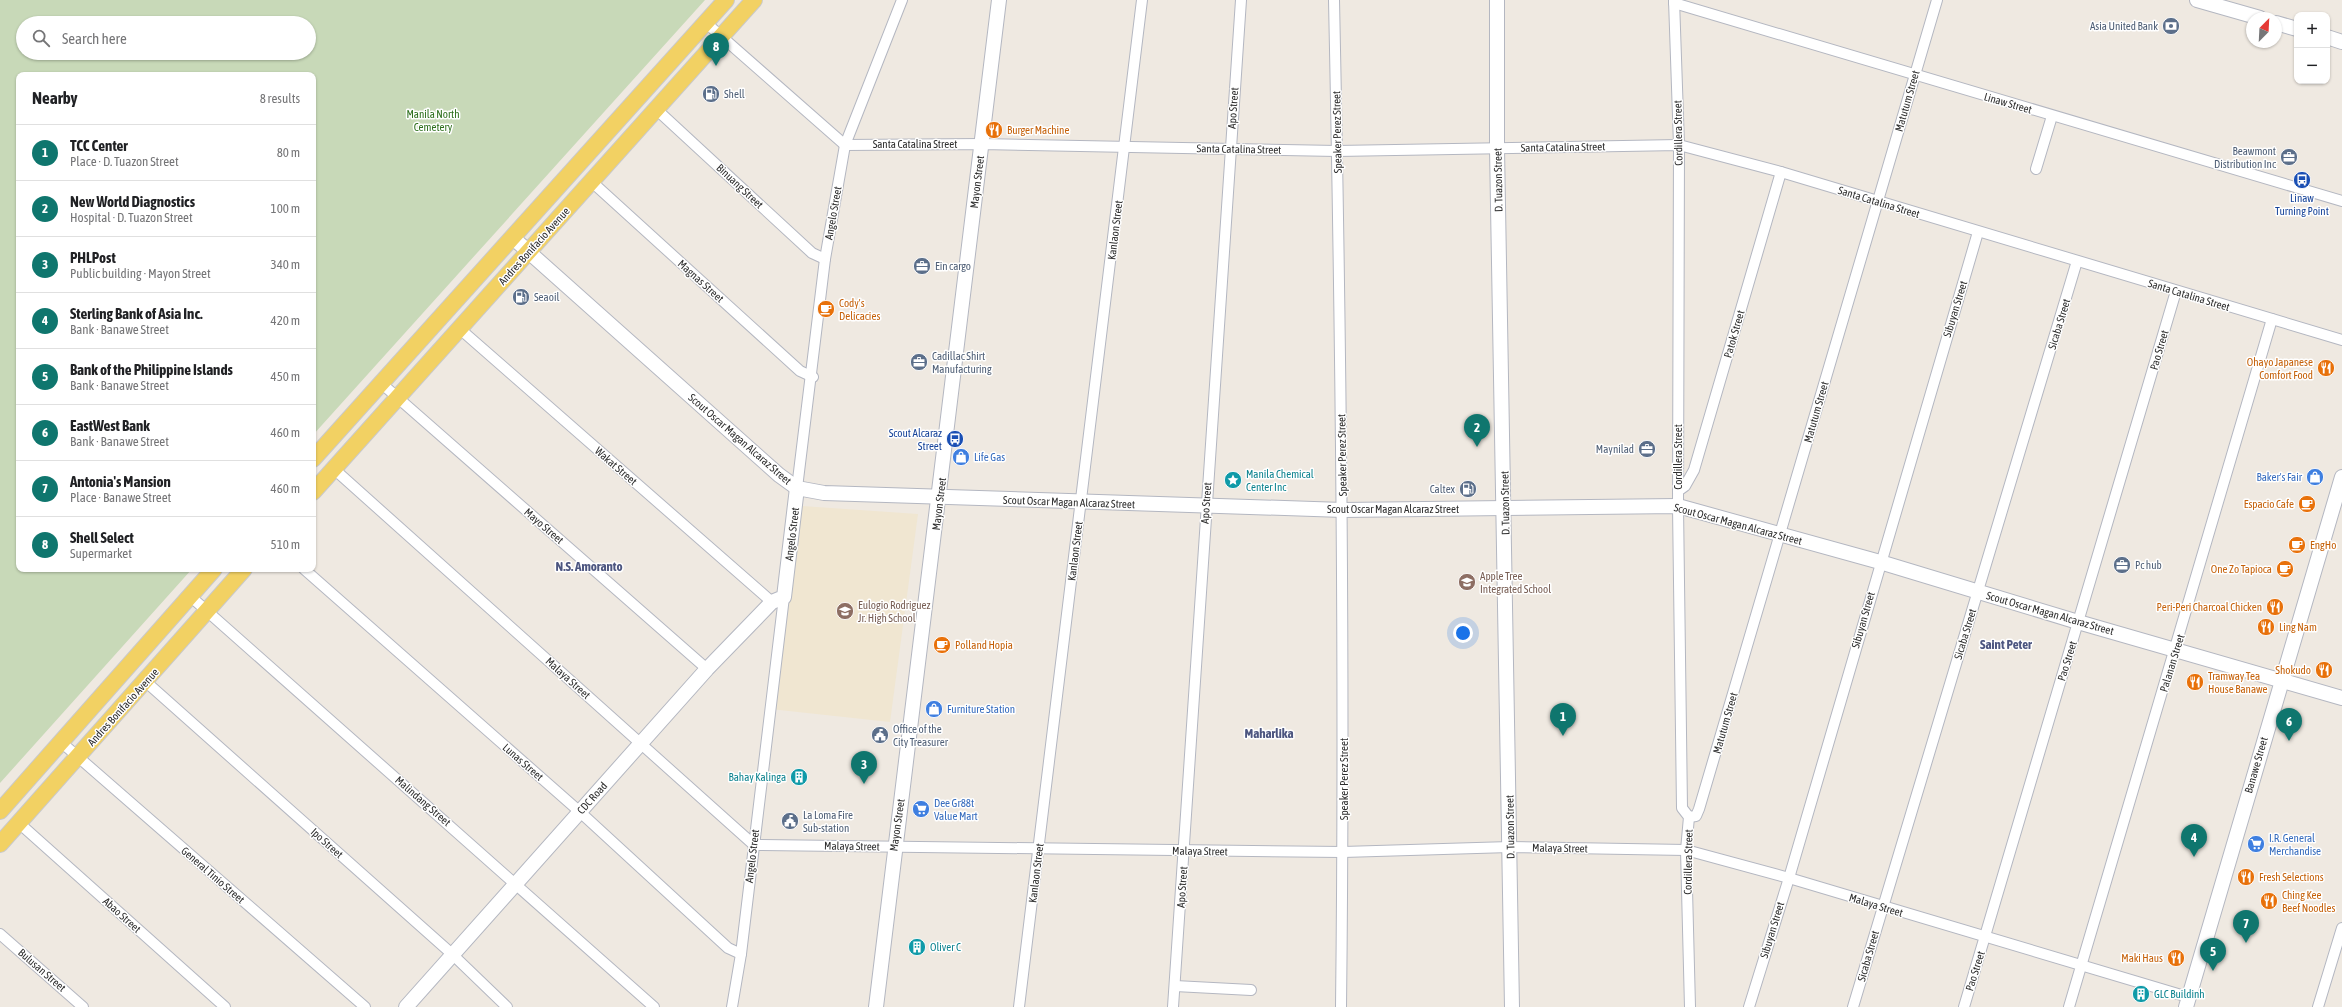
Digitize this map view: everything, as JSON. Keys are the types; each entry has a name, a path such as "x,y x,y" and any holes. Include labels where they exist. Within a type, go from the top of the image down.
{"main road":[{"name":"Andres Bonifacio Avenue","path":"316,456 726,0"},
{"name":"Andres Bonifacio Avenue","path":"316,489 399,398 754,0"},
{"name":"Andres Bonifacio Avenue","path":"0,811 211,572"},
{"name":"Andres Bonifacio Avenue","path":"0,844 241,572"}],"street":[{"name":"Angelo Street","path":"732,1007 741,954 754,845 778,600 797,488 812,377 825,259 845,145 902,0"},
{"name":"Mayon Street","path":"876,1007 894,847 940,498 999,0"},
{"name":"Kanlaon Street","path":"1019,1007 1142,0"},
{"name":"Apo Street","path":"1174,1007 1206,506 1241,0"},
{"name":"Speaker Perez Street","path":"1334,0 1343,510 1343,852 1341,1007"},
{"name":"D. Tuazon Street","path":"1497,0 1497,148 1505,508 1512,1007"},
{"name":"Matutum Street","path":"1689,817 1696,816 1699,809 1937,0"},
{"path":"2196,0 2246,14"},
{"name":"Linaw Street","path":"1674,1 1915,76 2342,201"},
{"name":"Cordillera Street","path":"1674,1 1679,145 1678,506 1682,808 1689,817 1686,850 1690,1007"},
{"path":"706,22 845,145"},
{"path":"2282,25 2294,28"},
{"path":"2330,38 2342,42"},
{"name":"Binuang Street","path":"656,109 812,253 825,259"},
{"path":"2036,169 2052,116"},
{"name":"Santa Catalina Street","path":"845,145 982,144 1230,150 1679,145 1781,172 2342,340"},
{"name":"Patok Street","path":"1678,491 1685,486 1694,470 1781,172"},
{"name":"Magnas Street","path":"592,182 800,371 812,377"},
{"name":"Sibuyan Street","path":"1749,1007 1789,878 1880,562 1978,232"},
{"name":"Scout Oscar Magan Alcaraz Street","path":"512,237 779,476 797,488 824,493 940,498 1343,510 1678,506 1880,562 2078,622 2342,698"},
{"name":"Sicaba Street","path":"1853,1007 2077,261"},
{"name":"Pao Street","path":"1964,1007 2176,291"},
{"name":"Palanan Street","path":"2069,1007 2080,966 2176,649 2272,319"},
{"name":"Wakat Street","path":"460,329 778,600"},
{"name":"Mayo Street","path":"381,383 707,669"},
{"name":"Malaya Street","path":"334,469 754,845 1343,852 1510,847 1686,850 1789,878 1883,908 2080,966 2187,1002"},
{"name":"Banawe Street","path":"2187,1002 2342,477"},
{"name":"Lunas Street","path":"307,572 580,812 728,948 741,954"},
{"name":"Malindang Street","path":"190,596 516,883 654,1007"},
{"name":"CDC Road","path":"406,1007 707,669 778,600"},
{"name":"Ipo Street","path":"145,681 452,954 507,1007"},
{"name":"General Tinio Street","path":"61,742 365,1007"},
{"name":"Abao Street","path":"19,822 226,1007"},
{"path":"2318,1007 2342,928"},
{"name":"Bulusan Street","path":"0,934 83,1007"},
{"path":"1175,986 1251,990"}],"shaded area":[{"name":"Eulogio Rodriguez Jr. High School","path":"802,506 918,514 890,722 770,709"}],"green space":[{"name":"Manila North Cemetery","path":"0,0 705,0 316,432 316,72 16,72 16,572 189,572 0,783"}],"place":[{"name":"Asia United Bank","path":"2171,26"},
{"name":"Shell Select","path":"716,66"},
{"name":"Shell","path":"711,94"},
{"name":"Burger Machine","path":"994,130"},
{"name":"Beawmont Distribution Inc","path":"2289,157"},
{"name":"Linaw Turning Point","path":"2302,180"},
{"name":"Ein cargo","path":"922,266"},
{"name":"Seaoil","path":"521,297"},
{"name":"Cody's Delicacies","path":"826,309"},
{"name":"Cadillac Shirt Manufacturing","path":"919,362"},
{"name":"Ohayo Japanese Comfort Food","path":"2326,368"},
{"name":"Scout Alcaraz Street","path":"955,439"},
{"name":"New World Diagnostics","path":"1477,447"},
{"name":"Maynilad","path":"1647,449"},
{"name":"Life Gas","path":"961,457"},
{"name":"Baker's Fair","path":"2315,477"},
{"name":"Manila Chemical Center Inc","path":"1233,480"},
{"name":"Caltex","path":"1468,489"},
{"name":"Espacio Cafe","path":"2307,504"},
{"name":"EngHo","path":"2297,545"},
{"name":"Pc hub","path":"2122,565"},
{"name":"One Zo Tapioca","path":"2285,569"},
{"name":"Apple Tree Integrated School","path":"1467,582"},
{"name":"Peri-Peri Charcoal Chicken","path":"2275,607"},
{"name":"Eulogio Rodriguez Jr. High School","path":"845,611"},
{"name":"Ling Nam","path":"2266,627"},
{"name":"Polland Hopia","path":"942,645"},
{"name":"Shokudo","path":"2324,670"},
{"name":"Tramway Tea House Banawe","path":"2195,682"},
{"name":"Furniture Station","path":"934,709"},
{"name":"Office of the City Treasurer","path":"880,735"},
{"name":"TCC Center","path":"1563,736"},
{"name":"EastWest Bank","path":"2289,741"},
{"name":"Bahay Kalinga","path":"799,777"},
{"name":"PHLPost","path":"864,784"},
{"name":"Dee Gr88t Value Mart","path":"921,809"},
{"name":"La Loma Fire Sub-station","path":"790,821"},
{"name":"I.R. General Merchandise","path":"2256,844"},
{"name":"Sterling Bank of Asia Inc.","path":"2194,857"},
{"name":"Fresh Selections","path":"2246,877"},
{"name":"Ching Kee Beef Noodles","path":"2269,901"},
{"name":"Antonia's Mansion","path":"2246,943"},
{"name":"Oliver C","path":"917,947"},
{"name":"Maki Haus","path":"2176,958"},
{"name":"Bank of the Philippine Islands","path":"2213,971"},
{"name":"GLC Buildinh","path":"2141,994"}],"district":[{"name":"N.S. Amoranto","path":"589,566"},
{"name":"Saint Peter","path":"2006,644"},
{"name":"Maharlika","path":"1269,733"}]}
